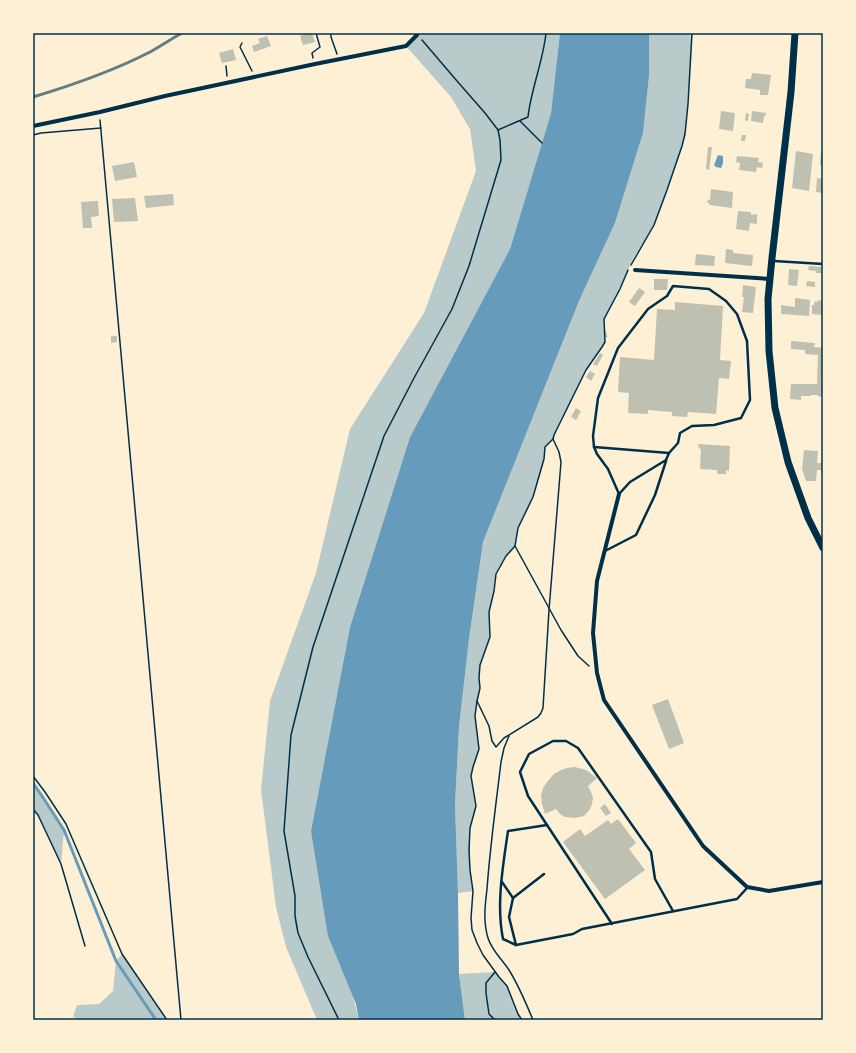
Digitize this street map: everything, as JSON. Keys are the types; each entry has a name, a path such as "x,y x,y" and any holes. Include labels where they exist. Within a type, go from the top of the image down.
{"main road":[{"path":"796,33 791,92 768,299 769,351 775,408 788,462 808,518 823,548"}],"street":[{"path":"33,126 165,96 406,46 417,34"},
{"path":"635,270 770,279"},
{"path":"619,494 597,581 593,633 597,673 604,700 703,846 748,887 768,891 823,882"}],"lane":[{"path":"772,261 823,264"},
{"path":"605,551 636,535 655,495 669,453 678,443 680,432 692,426 714,425 741,418 750,400 746,341 737,314 726,301 709,289 673,286 667,296 648,309 618,348 598,398 593,436 594,447 597,454 608,469 619,494 630,482 666,460"},
{"path":"594,447 669,453"},
{"path":"612,924 528,796 520,772 528,754 553,740 566,741 578,748 651,852 655,879 673,911"},
{"path":"547,825 508,831 501,881 500,926 503,940 516,945 573,934 582,929 737,899 748,887"},
{"path":"516,945 509,917 513,898 544,874"},
{"path":"501,881 513,898"}],"path":[{"path":"315,64 312,53 320,47 316,33"},
{"path":"331,33 338,59"},
{"path":"498,130 528,117 546,33"},
{"path":"339,1020 308,957 298,933 295,916 295,896 284,831 291,735 313,647 384,436 452,309 469,266 501,160 498,130 486,113 457,82 417,34"},
{"path":"242,43 240,47 250,64 254,77"},
{"path":"226,66 228,83"},
{"path":"100,112 181,1020"},
{"path":"520,121 542,143"},
{"path":"33,135 101,128"},
{"path":"522,1020 518,1014 507,986 486,961 476,943 472,930 471,918 473,891 470,864 470,828 476,806 472,776 473,767 479,749 475,716 480,688 480,665 490,637 490,612 496,574 506,556 515,546 518,528 533,497 544,460 545,447 553,439"},
{"path":"515,546 561,630 578,656 597,673"},
{"path":"477,701 488,726 492,741 496,747 500,741 510,734"},
{"path":"33,776 66,824 122,954 167,1020"},
{"path":"33,809 38,814 61,864 85,946"},
{"path":"495,972 486,983 486,993 490,1014 495,1020"}],"shaded area":[{"path":"416,33 560,33 551,113 510,249 410,437 350,627 311,831 359,1020 317,1020 286,947 276,907 261,790 270,701 316,573 350,429 424,313 476,171 470,129 451,97 406,46"},
{"path":"649,33 690,33 692,46 685,134 654,225 634,257 603,324 608,337 605,337 605,342 586,370 553,439 545,447 544,459 533,497 518,528 515,546 506,556 496,574 489,612 490,637 480,665 480,688 475,716 479,749 471,776 476,806 470,828 470,870 473,891 458,893 455,805 459,727 469,639 483,542 579,301 615,223 643,133 649,76"},
{"path":"33,783 64,830 61,864 38,815 33,809"},
{"path":"122,954 167,1020 83,1020 73,1017 77,1005 99,1004 113,991 116,961"},
{"path":"495,972 507,986 518,1014 522,1020 465,1020 459,974"}],"water":[{"path":"560,33 649,33 649,76 643,133 615,223 579,301 483,542 469,639 459,727 455,805 459,974 465,1020 359,1020 356,1004 328,936 311,831 350,627 410,437 510,249 551,113"},
{"path":"718,155 723,156 721,168 714,165"}],"building":[{"path":"312,33 315,42 303,45 300,36"},
{"path":"267,36 271,46 254,52 252,46 260,43 258,39"},
{"path":"233,49 236,60 222,63 219,53"},
{"path":"752,73 771,75 768,95 760,95 760,90 745,88 746,79 751,79"},
{"path":"721,111 735,113 733,131 719,129"},
{"path":"752,111 766,113 763,123 751,121"},
{"path":"746,113 749,114 748,121 745,120"},
{"path":"742,135 746,135 745,141 741,141"},
{"path":"708,147 712,147 709,170 706,169"},
{"path":"796,151 813,154 809,191 792,188"},
{"path":"821,152 823,152 823,166 820,165"},
{"path":"737,156 759,158 758,162 763,163 762,168 757,167 756,172 739,170 740,163 736,162"},
{"path":"134,162 137,177 115,181 112,166"},
{"path":"817,178 823,179 823,193 816,192"},
{"path":"711,189 733,192 732,208 710,205 707,203 708,200 710,200"},
{"path":"173,194 174,205 146,208 144,196"},
{"path":"135,198 138,221 114,222 112,199"},
{"path":"98,201 99,216 91,217 92,228 83,228 81,202"},
{"path":"738,211 751,212 751,215 757,214 757,224 750,223 749,231 736,229"},
{"path":"726,249 733,250 733,253 753,255 752,266 725,263"},
{"path":"696,254 715,256 714,266 695,265"},
{"path":"809,266 823,267 823,273 816,273 816,271 808,270"},
{"path":"789,269 799,270 797,286 788,285"},
{"path":"654,279 668,279 667,290 654,290"},
{"path":"807,281 815,282 815,287 806,286"},
{"path":"743,285 756,287 753,313 742,312 744,297 742,297"},
{"path":"639,288 645,292 635,306 629,302"},
{"path":"795,298 810,300 809,316 781,314 781,305 795,307"},
{"path":"818,300 823,301 823,315 812,314 812,305 814,305 815,301 817,302"},
{"path":"675,302 723,306 720,360 731,361 729,379 719,378 716,414 688,412 687,417 672,416 672,412 648,410 648,414 628,413 629,393 618,392 620,357 654,360 657,309 675,310"},
{"path":"111,336 117,336 117,342 111,343"},
{"path":"791,341 815,343 814,347 823,348 822,397 818,395 811,395 801,396 801,400 790,399 791,384 817,384 818,355 805,354 805,350 791,349"},
{"path":"600,353 603,355 597,366 593,364"},
{"path":"590,371 595,374 591,381 586,377"},
{"path":"576,408 581,411 576,420 571,417"},
{"path":"698,444 730,446 729,471 726,470 726,474 717,474 717,470 700,469 701,450"},
{"path":"804,450 818,451 817,463 823,463 823,472 821,472 821,470 817,470 816,481 806,481 802,469"},
{"path":"668,699 684,743 669,749 652,705"},
{"path":"575,767 586,770 597,778 588,786 593,798 590,809 584,816 575,818 565,817 556,809 545,814 541,796 543,788 554,774 567,768"},
{"path":"605,804 611,813 606,816 600,808"},
{"path":"618,819 636,843 629,849 645,870 605,899 563,842 580,829 585,836 608,820 611,824"}],"waterway":[{"path":"33,783 64,830 116,961 156,1020"}],"railway":[{"path":"33,97 122,65 150,52 182,33"}]}
